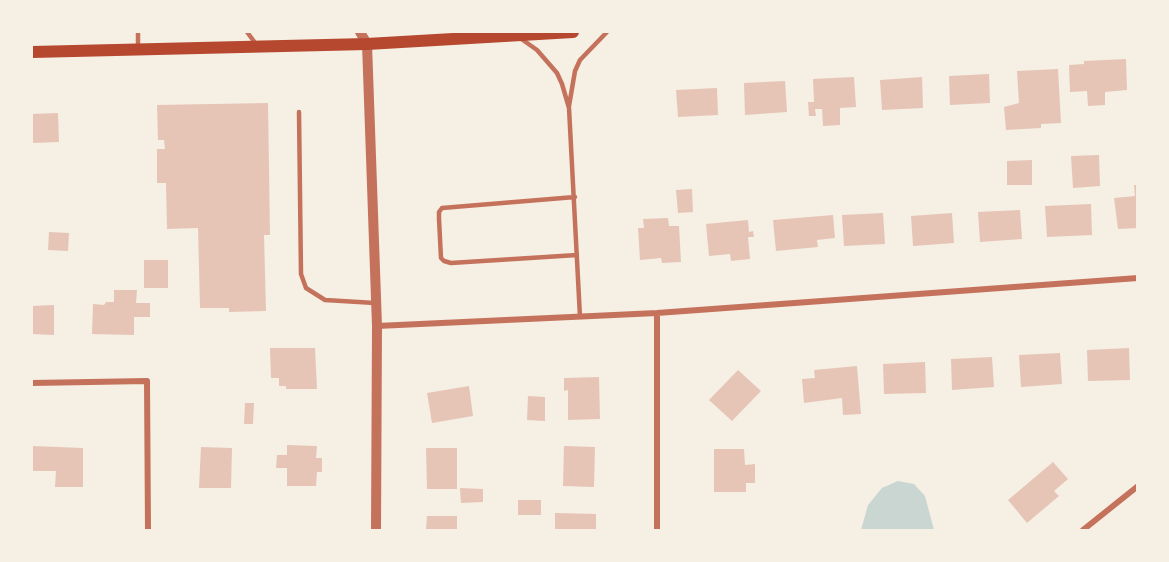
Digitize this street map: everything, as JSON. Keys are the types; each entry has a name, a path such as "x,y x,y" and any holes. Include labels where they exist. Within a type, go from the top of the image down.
{"main road":[{"path":"32,52 367,44 515,33 573,32"}],"street":[{"path":"360,32 367,44 377,326 376,531"},
{"path":"377,326 657,313 1137,278"},
{"path":"657,313 657,531"},
{"path":"32,383 147,381 148,531"},
{"path":"1083,531 1137,486"}],"lane":[{"path":"138,32 138,49"},
{"path":"247,32 258,47"},
{"path":"569,108 575,71 580,60 606,32"},
{"path":"515,33 537,50 557,73 569,108 580,317"},
{"path":"299,112 301,274 306,288 325,300 376,303"},
{"path":"575,197 442,208 439,212 439,228 441,258 451,263 578,255"}],"shaded area":[{"path":"898,481 914,484 925,496 934,530 861,530 868,505 882,488"}],"building":[{"path":"1126,59 1127,90 1105,92 1105,105 1088,106 1087,91 1070,92 1069,65 1084,64 1084,61"},
{"path":"1058,69 1061,123 1041,124 1041,128 1006,130 1004,107 1019,103 1017,71"},
{"path":"989,74 990,103 950,105 949,76"},
{"path":"854,77 856,107 840,108 840,125 823,126 822,109 815,109 816,116 809,116 808,102 814,102 813,79"},
{"path":"922,77 923,108 882,110 880,80"},
{"path":"785,81 787,112 745,115 744,83"},
{"path":"717,88 718,115 678,117 676,90"},
{"path":"268,103 270,235 264,235 266,311 229,312 229,308 200,308 198,228 167,229 166,183 157,183 157,149 165,149 164,140 158,140 157,105"},
{"path":"58,113 59,142 32,143 32,114"},
{"path":"1099,155 1100,186 1073,188 1071,156"},
{"path":"1032,160 1032,185 1007,185 1007,161"},
{"path":"1134,185 1138,185 1138,228 1118,229 1114,198 1135,196"},
{"path":"692,189 693,212 678,213 676,190"},
{"path":"1091,204 1092,235 1047,237 1045,206"},
{"path":"1020,210 1022,239 980,242 978,212"},
{"path":"883,213 885,244 844,246 842,215"},
{"path":"952,213 954,243 913,246 911,216"},
{"path":"833,215 835,238 817,240 818,247 776,251 773,220"},
{"path":"668,218 669,226 679,226 681,262 662,263 661,258 640,260 638,228 644,228 643,219"},
{"path":"748,220 749,232 753,231 754,237 748,237 750,259 731,261 730,254 709,256 706,224"},
{"path":"49,232 69,233 68,251 48,250"},
{"path":"144,260 168,260 168,288 144,288"},
{"path":"114,290 137,290 136,303 150,303 150,317 134,317 134,335 92,334 93,304 104,305 106,302 114,302"},
{"path":"54,305 54,335 32,334 32,306"},
{"path":"270,348 315,348 317,389 286,389 286,386 279,386 279,378 271,378"},
{"path":"1129,348 1130,380 1088,381 1087,350"},
{"path":"1060,353 1062,384 1021,387 1019,355"},
{"path":"992,357 994,387 952,390 951,359"},
{"path":"925,362 926,393 884,394 883,364"},
{"path":"857,366 861,414 843,415 842,398 804,403 802,379 815,378 814,370"},
{"path":"738,370 761,391 732,421 709,400"},
{"path":"599,377 600,419 568,420 568,390 564,391 564,378"},
{"path":"469,386 473,416 432,423 427,393"},
{"path":"528,396 545,397 545,421 527,420"},
{"path":"245,403 254,403 253,424 244,424"},
{"path":"287,445 317,446 316,458 322,458 322,472 317,472 316,486 287,486 287,468 276,468 277,455 287,455"},
{"path":"32,446 83,448 83,487 55,487 56,471 32,471"},
{"path":"564,446 595,447 594,487 563,486"},
{"path":"201,447 232,448 231,488 199,488"},
{"path":"426,448 457,448 457,489 427,489"},
{"path":"714,449 744,449 745,465 755,464 755,483 746,483 746,492 714,492"},
{"path":"1053,462 1068,479 1054,491 1059,496 1027,523 1008,500"},
{"path":"460,488 483,489 483,502 461,503"},
{"path":"518,500 541,500 541,515 518,515"},
{"path":"555,513 596,514 596,530 555,530"},
{"path":"427,516 457,516 457,530 426,530"}]}
